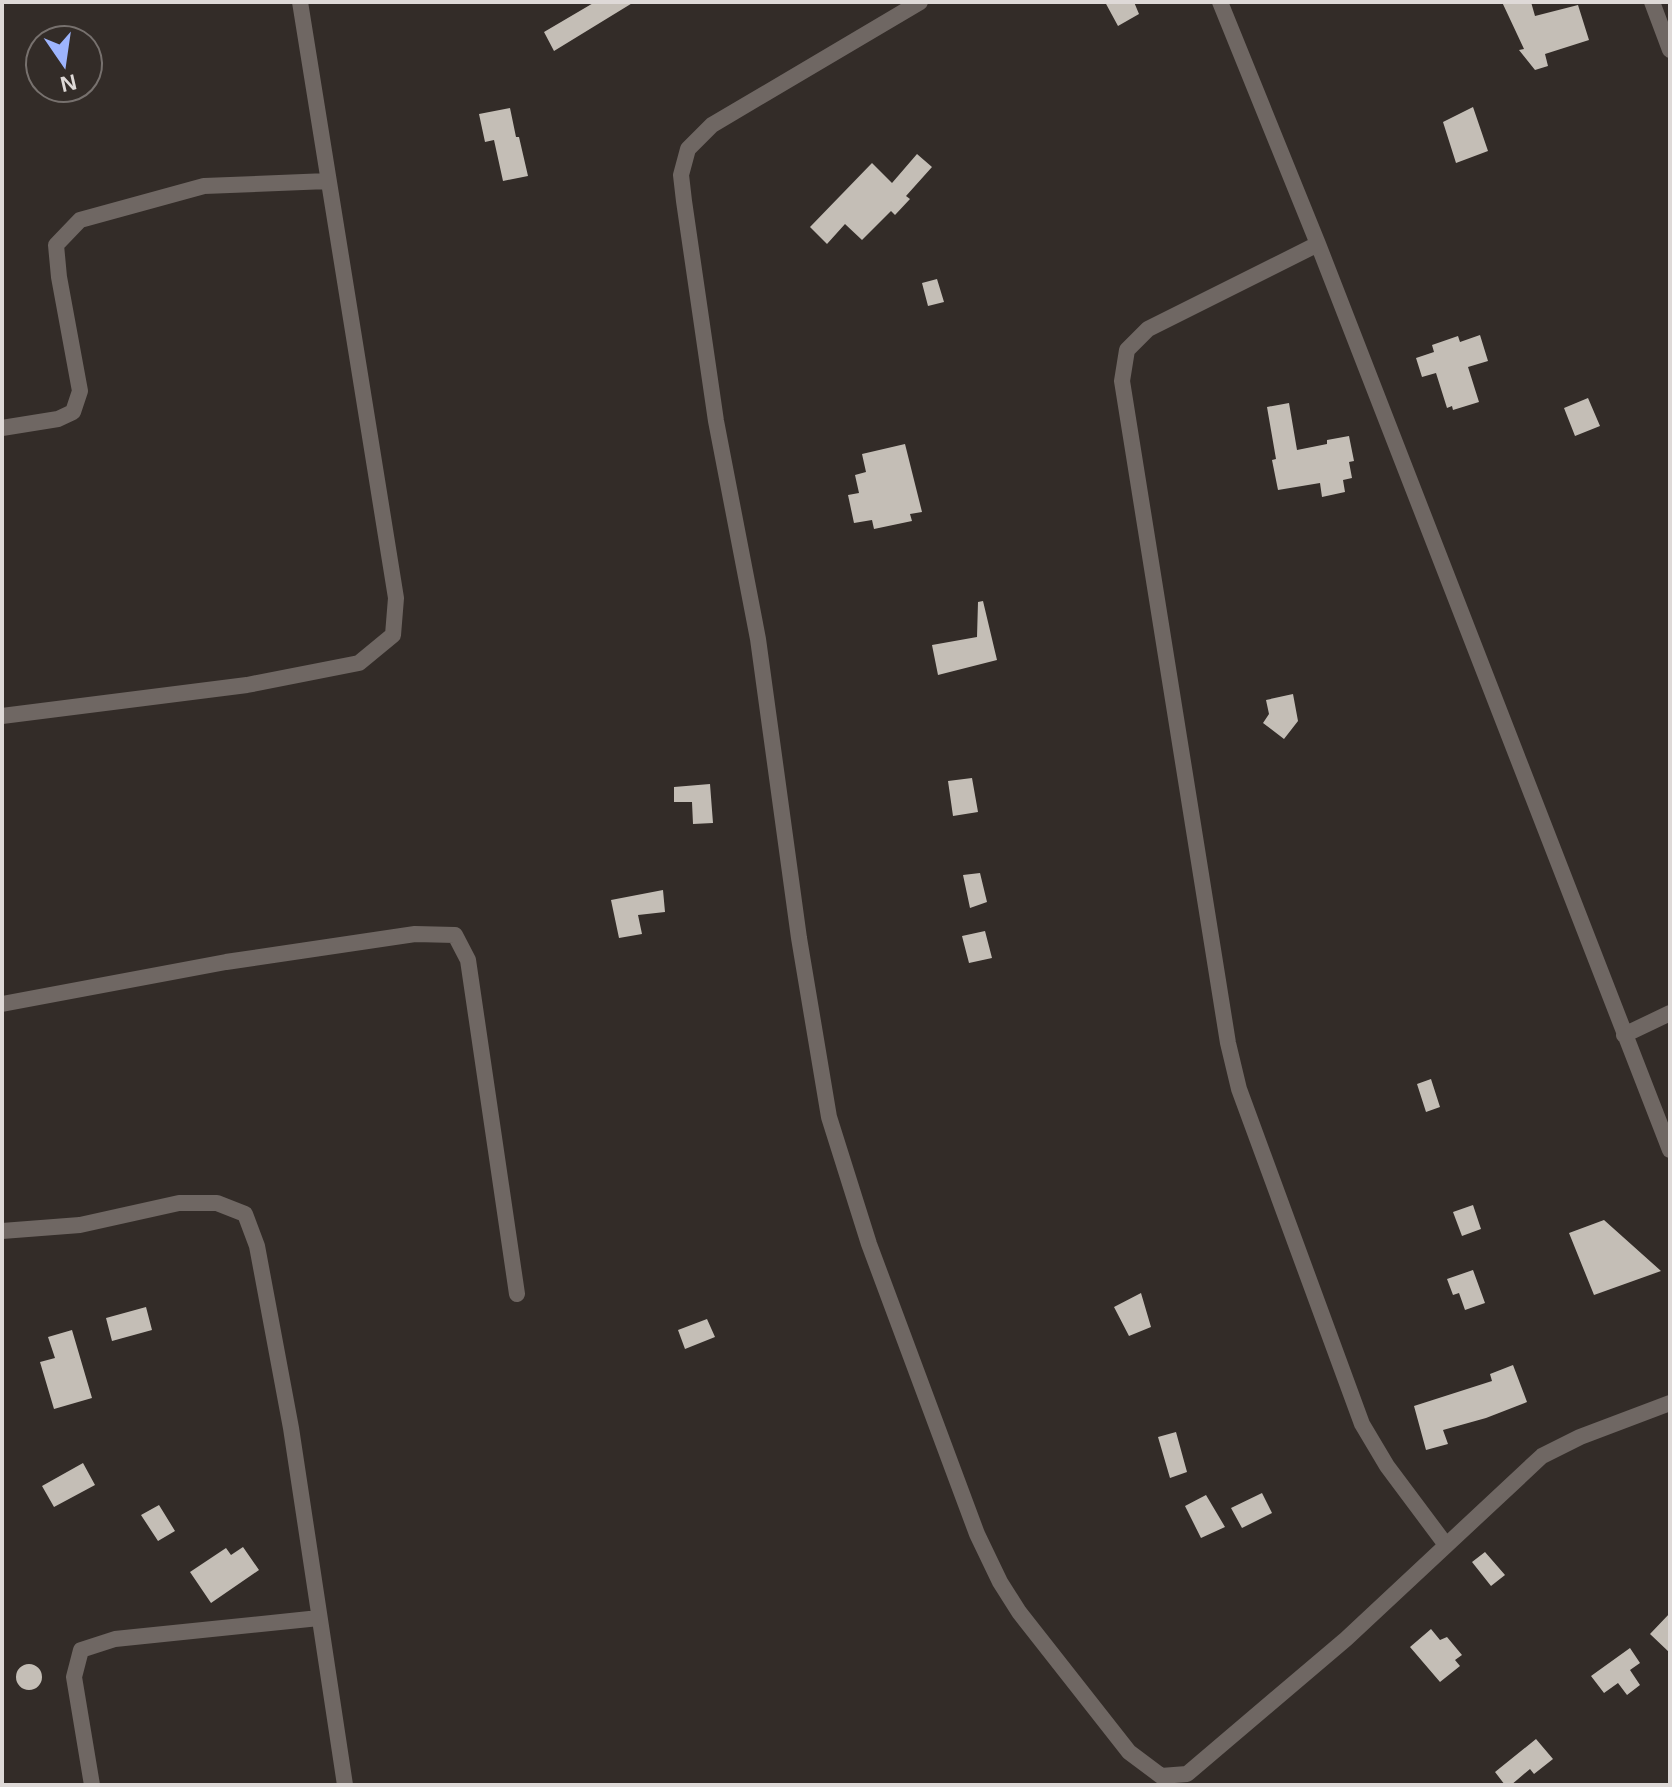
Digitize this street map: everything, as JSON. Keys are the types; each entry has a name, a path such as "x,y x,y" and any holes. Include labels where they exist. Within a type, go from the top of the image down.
{"street":[{"path":"2,716 247,685 359,663 393,635 396,598 300,2"},
{"path":"920,2 712,125 688,149 681,175 716,421 758,639 799,938 826,1102 865,1231 977,1534 1000,1582 1019,1612 1129,1752 1161,1776 1187,1774 1346,1639 1542,1456 1557,1447 1670,1403"},
{"path":"1220,2 1318,244 1670,1150"},
{"path":"1652,2 1670,50"},
{"path":"2,428 58,419 73,412 80,391 56,245 80,220 204,186 328,181"},
{"path":"1318,244 1148,329 1127,350 1122,381 1228,1043 1239,1089 1362,1424 1382,1458 1446,1545"},
{"path":"2,1004 226,962 415,934 455,935 468,960 517,1294"},
{"path":"1624,1035 1670,1013"},
{"path":"2,1231 80,1225 179,1203 217,1203 245,1214 257,1246 291,1428 345,1785"},
{"path":"92,1785 74,1677 81,1650 115,1639 319,1618"}],"building":[{"path":"595,2 634,2 554,51 544,32"},
{"path":"1105,2 1134,2 1139,14 1118,26"},
{"path":"1502,2 1531,2 1535,16 1578,5 1589,40 1545,54 1548,66 1535,70 1519,50 1524,49"},
{"path":"1473,107 1488,151 1456,163 1443,122"},
{"path":"510,108 528,176 503,181 494,140 485,142 479,114"},
{"path":"917,154 932,167 906,196 910,199 895,215 891,211 862,240 845,224 827,244 810,227 872,163 892,183"},
{"path":"937,279 944,302 928,306 922,283"},
{"path":"1480,335 1488,361 1468,367 1479,402 1453,410 1452,406 1447,408 1436,373 1422,377 1416,358 1434,352 1432,345 1458,336 1460,342"},
{"path":"1588,398 1600,426 1575,436 1564,408"},
{"path":"1289,403 1297,450 1349,436 1354,461 1349,462 1352,478 1343,480 1345,492 1322,497 1320,483 1278,490 1267,407"},
{"path":"905,444 922,512 910,514 912,521 874,529 872,520 854,523 848,495 859,493 855,475 866,472 862,454"},
{"path":"983,601 997,660 938,675 932,645 977,637 978,602"},
{"path":"1293,694 1298,721 1284,739 1263,723 1269,714 1266,700"},
{"path":"972,778 978,812 953,816 948,781"},
{"path":"710,784 713,823 693,824 692,802 674,802 674,787"},
{"path":"980,873 987,902 970,908 963,875"},
{"path":"663,890 665,912 638,915 642,934 619,938 611,900"},
{"path":"985,931 992,958 969,963 962,936"},
{"path":"1431,1079 1440,1107 1426,1112 1417,1084"},
{"path":"1473,1205 1481,1229 1462,1236 1453,1212"},
{"path":"1604,1220 1661,1271 1594,1295 1569,1233"},
{"path":"1473,1270 1485,1303 1465,1310 1459,1293 1453,1295 1447,1279"},
{"path":"1141,1293 1151,1327 1129,1336 1114,1307"},
{"path":"146,1307 152,1330 112,1341 106,1318"},
{"path":"707,1319 715,1337 685,1349 678,1330"},
{"path":"72,1330 92,1398 54,1409 40,1362 55,1358 48,1337"},
{"path":"1513,1365 1527,1402 1443,1430 1448,1444 1426,1450 1414,1406 1492,1381 1490,1374"},
{"path":"1176,1432 1187,1472 1170,1478 1158,1437"},
{"path":"83,1463 95,1485 54,1507 42,1486"},
{"path":"1262,1493 1272,1513 1242,1528 1231,1508"},
{"path":"1206,1495 1225,1527 1201,1538 1185,1506"},
{"path":"159,1505 175,1531 158,1541 141,1515"},
{"path":"243,1547 259,1570 211,1603 190,1572 226,1548 231,1555"},
{"path":"1485,1552 1505,1575 1491,1586 1472,1562"},
{"path":"1670,1613 1670,1653 1650,1634"},
{"path":"1431,1629 1440,1640 1447,1637 1462,1655 1455,1660 1460,1666 1440,1682 1410,1647"},
{"path":"1630,1648 1640,1663 1630,1670 1640,1685 1627,1695 1618,1683 1604,1693 1591,1676"},
{"path":"29,1664 38,1668 42,1677 38,1686 29,1690 20,1686 16,1677 20,1668"},
{"path":"1536,1739 1553,1759 1534,1774 1530,1769 1511,1785 1505,1785 1495,1772"}]}
